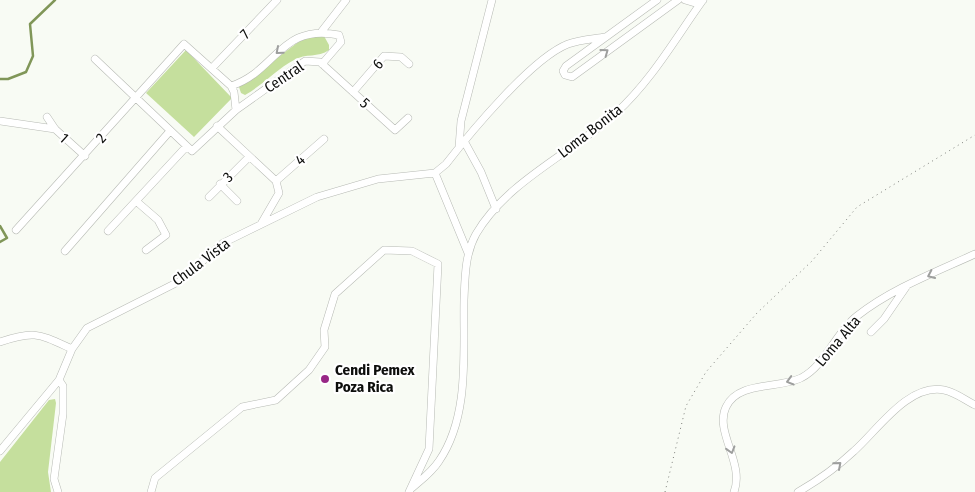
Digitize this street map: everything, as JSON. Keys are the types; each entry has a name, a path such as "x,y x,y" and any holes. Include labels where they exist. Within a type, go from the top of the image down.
{"street":[{"name":"7","path":"212,68 277,0"},
{"path":"322,31 346,0"},
{"path":"459,147 461,122 492,0"},
{"path":"657,0 566,66 563,71 565,75 572,76 678,0"},
{"path":"685,0 695,3 703,0"},
{"name":"Loma Bonita","path":"468,254 476,234 496,209 539,170 614,114 639,90 703,0"},
{"name":"Central","path":"108,231 189,149 236,110 305,61 320,62 322,64 341,42 342,38 339,35 322,31 294,38 245,81 231,86"},
{"path":"409,492 438,462 457,423 462,389 465,269 468,254 434,173 446,164 464,141 515,86 552,52 568,44 605,37"},
{"name":"2","path":"16,230 85,156 184,44 212,68"},
{"name":"6","path":"353,92 384,56 401,57 409,64"},
{"path":"95,59 189,149"},
{"name":"5","path":"322,64 395,130 408,118"},
{"path":"212,68 231,86 234,92 236,110"},
{"name":"1","path":"47,117 55,129 85,156"},
{"path":"0,121 55,129"},
{"path":"217,126 276,181 279,192 261,224"},
{"path":"64,251 170,130"},
{"name":"4","path":"276,181 324,139"},
{"path":"464,141 481,172 496,209"},
{"name":"3","path":"209,197 249,157"},
{"name":"Chula Vista","path":"0,451 59,380 72,349 87,328 180,281 224,243 261,224 342,189 378,179 434,173"},
{"path":"220,184 237,201"},
{"path":"136,201 158,220 166,235 146,250"},
{"path":"151,492 155,478 242,407 276,400 308,370 325,347 324,330 335,294 384,250 412,251 438,264 429,449 409,492"},
{"name":"Loma Alta","path":"734,492 737,485 736,466 724,425 725,408 730,399 740,391 774,386 800,378 814,369 855,317 907,286 975,254"},
{"path":"871,332 884,319 907,286"},
{"path":"0,342 23,334 39,334 72,349"},
{"path":"58,492 54,479 64,397 59,380"},
{"path":"798,492 829,473 856,449 896,407 916,396 942,389 975,405"}],"path":[{"path":"665,492 686,406 706,372 757,313 812,261 857,207 975,135"}],"green space":[{"path":"324,36 329,45 329,50 321,54 298,58 252,91 245,95 241,93 239,87 297,43 305,38"},
{"path":"186,50 232,98 194,137 146,93"},
{"path":"55,399 48,472 51,492 0,492 0,462 49,400"}],"waterway":[{"path":"0,79 8,79 26,72 33,56 30,24 55,0"},
{"path":"0,226 7,238 0,242"}],"place":[{"name":"Cendi Pemex Poza Rica","path":"325,379"}]}
